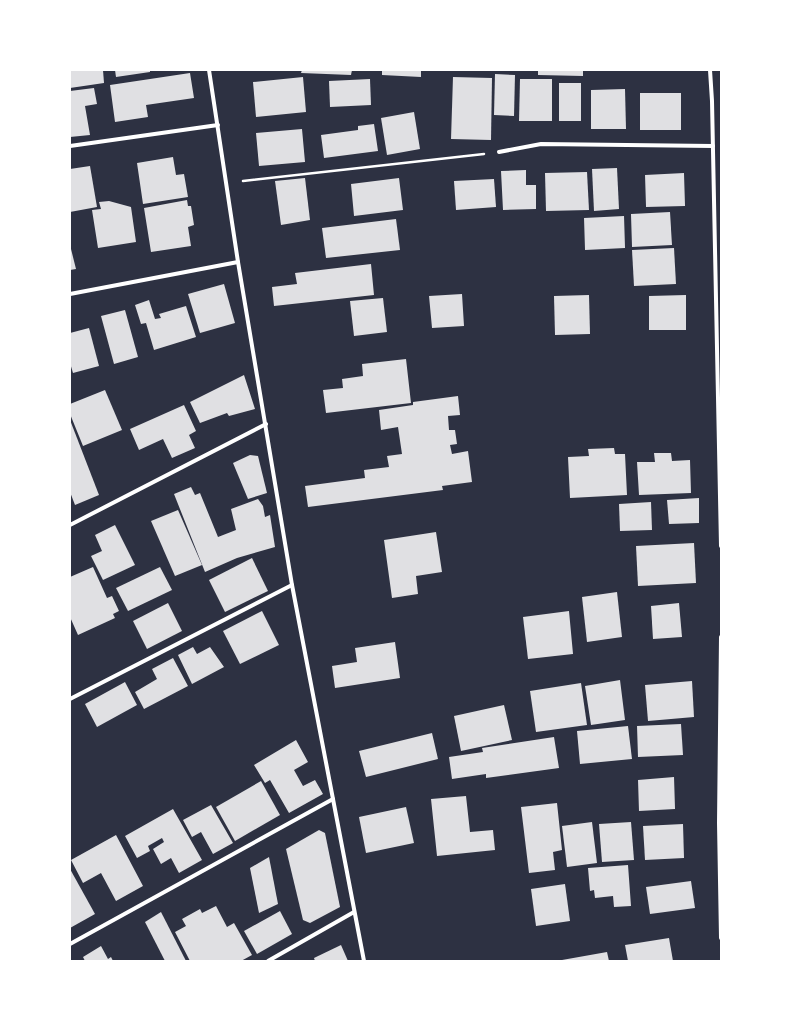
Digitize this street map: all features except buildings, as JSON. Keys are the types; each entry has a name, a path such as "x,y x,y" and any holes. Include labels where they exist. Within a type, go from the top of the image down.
{"street":[{"path":"209,70 238,262 292,585 364,961"},
{"path":"710,70 713,146 721,546"},
{"path":"70,146 218,125"},
{"path":"499,152 541,144 713,146"},
{"path":"70,294 238,262"},
{"path":"70,525 266,424"},
{"path":"70,699 292,585"},
{"path":"721,637 721,938"},
{"path":"70,944 333,799"},
{"path":"268,961 354,912"}],"path":[{"path":"226,182 499,152"}]}
